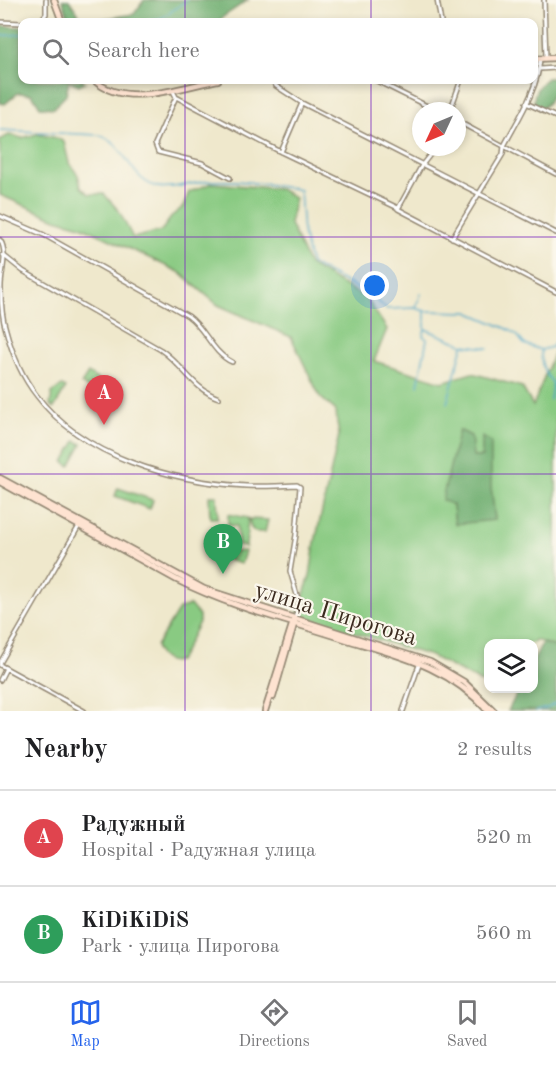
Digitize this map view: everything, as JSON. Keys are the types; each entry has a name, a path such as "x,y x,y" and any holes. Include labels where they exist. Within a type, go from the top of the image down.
{"main road":[{"path":"54,0 61,18"},
{"path":"540,59 556,58"},
{"path":"100,84 110,91 126,95 198,84"},
{"name":"улица Пирогова","path":"0,480 204,591 429,664 477,696 494,711"},
{"path":"267,710 294,621"},
{"name":"улица Пирогова","path":"477,696 488,711"}],"street":[{"path":"40,18 46,14 46,0"},
{"path":"437,0 440,18"},
{"path":"544,0 539,69 556,68"},
{"path":"0,22 18,23"},
{"path":"275,84 302,103 556,233"},
{"path":"383,84 419,102"},
{"path":"453,102 460,84"},
{"path":"452,238 502,154 533,84"},
{"path":"173,89 176,96 281,152 398,208 556,292"},
{"path":"176,96 155,144 156,149 202,164 230,178"},
{"path":"281,152 302,103"},
{"path":"526,103 556,117"},
{"path":"466,126 556,174"},
{"path":"398,208 429,156"},
{"path":"0,216 41,233 188,316 200,326 221,355 232,362"},
{"path":"0,240 4,248 1,298 5,328 12,350 37,397 70,429 130,462 177,477 248,486 297,485 300,487 290,571 299,602 294,621"},
{"path":"3,255 23,271 165,353 196,386 219,398"},
{"path":"80,525 0,664 84,711"},
{"path":"403,711 421,661"},
{"path":"0,680 6,668"}],"green space":[{"path":"62,0 69,0 81,18 69,18"},
{"path":"144,0 248,0 223,17 109,18 134,14"},
{"path":"0,26 18,27 18,84 68,84 66,95 54,108 40,107 32,94 18,93 5,104 0,103"},
{"path":"547,78 555,81 549,100 541,109 534,104 534,96 539,86"},
{"path":"37,134 57,138 64,142 69,163 78,175 81,187 89,194 104,194 119,211 133,238 161,231 173,215 183,207 189,192 212,183 280,189 295,198 290,224 309,265 366,298 387,329 374,361 442,382 472,373 522,387 533,406 556,347 556,647 538,641 538,639 484,639 484,684 431,656 297,615 310,576 315,542 339,435 335,410 320,397 291,337 218,305 179,272 81,226 56,219 0,195 0,140 9,135 22,138","holes":["459,431 473,457 482,457 491,488 495,519 455,524 453,505 443,499"]},
{"path":"88,373 100,381 94,392 81,384"},
{"path":"62,386 66,388 54,408 50,405 52,393"},
{"path":"459,430 471,436 473,457 482,457 482,437 491,442 491,487 495,520 455,524 453,505 442,500"},
{"path":"76,441 82,444 70,466 64,462"},
{"path":"118,488 153,500 150,509 115,496"},
{"path":"209,496 217,496 218,518 210,518"},
{"path":"228,514 248,518 246,547 238,545 237,526 228,525"},
{"path":"249,519 268,520 265,532 255,532 251,528"},
{"path":"245,551 241,564 228,560 230,552"},
{"path":"190,605 199,616 199,622 180,660 168,661 159,654 156,646 179,609"},
{"path":"542,643 556,647 556,711 508,711 517,693 538,693 538,652"}],"waterway":[{"path":"162,18 187,0"},
{"path":"0,36 18,34"},
{"path":"0,130 98,135 115,145 140,177 158,187 224,181 300,190 303,234 311,264 370,295 387,309 415,308 425,311 468,312 510,330 524,344 541,350 552,347 556,340"},
{"path":"416,307 421,294"},
{"path":"425,312 425,329 464,345 488,348"},
{"path":"418,385 427,339 423,336 425,329"},
{"path":"447,403 463,346"},
{"path":"541,351 544,368 553,383 550,400"},
{"path":"536,711 556,703"}],"place":[{"name":"Радужный","path":"104,425"},
{"name":"KiDiKiDiS","path":"223,574"}]}
